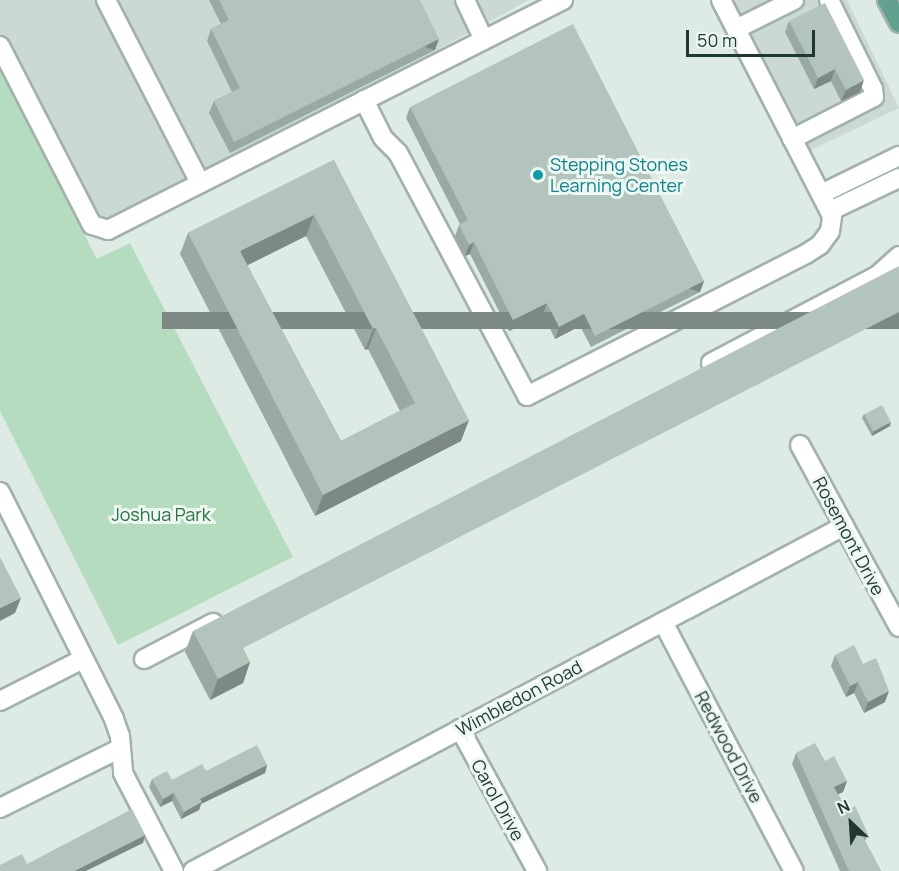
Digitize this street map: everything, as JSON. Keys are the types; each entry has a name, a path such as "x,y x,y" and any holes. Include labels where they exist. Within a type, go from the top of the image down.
{"main road":[{"path":"887,0 899,22"}],"street":[{"path":"106,0 200,183"},
{"path":"465,0 484,40"},
{"path":"0,46 92,225 108,230 563,0"},
{"path":"364,100 383,138 402,161 526,396 806,254 820,245 830,231 830,211 721,0"},
{"path":"736,29 794,0"},
{"path":"792,139 874,98 873,89 830,0"},
{"path":"821,194 899,156"},
{"path":"830,211 899,178"},
{"path":"691,374 877,276 899,256"},
{"name":"Rosemont Drive","path":"800,445 899,627"},
{"path":"0,492 114,719 121,748 123,773 174,871"},
{"name":"Wimbledon Road","path":"193,871 844,526"},
{"path":"144,659 230,615"},
{"name":"Redwood Drive","path":"663,622 794,871"},
{"path":"0,700 83,659"},
{"name":"Carol Drive","path":"460,729 537,871"},
{"path":"0,808 121,748"}],"shaded area":[{"path":"0,0 529,0 347,99 87,231 0,62"},
{"path":"733,0 847,0 899,108 809,151"}],"green space":[{"name":"Joshua Park","path":"0,71 97,259 130,243 293,557 118,645 0,411"}],"building":[{"path":"219,0 420,0 439,39 234,142 214,101 240,88 211,29 229,20"},
{"path":"825,3 864,80 846,90 835,69 818,78 789,21"},
{"name":"Stepping Stones Learning Center","path":"573,24 704,281 595,336 584,314 559,327 547,303 513,320 474,242 469,245 459,225 468,220 410,107"},
{"path":"334,160 469,420 323,495 188,233","holes":["314,215 373,329 376,328 415,403 341,441 240,251"]},
{"path":"899,266 899,312 243,648 250,662 218,679 193,631"},
{"path":"882,405 891,422 873,431 864,414"},
{"path":"0,557 21,598 0,608"},
{"path":"854,645 863,664 876,658 889,691 868,702 858,682 850,686 835,655"},
{"path":"815,743 825,761 834,756 847,781 834,787 847,811 855,806 868,834 863,837 881,871 849,871 796,753"},
{"path":"257,745 267,765 200,799 202,802 184,812 174,793 163,799 152,779 167,771 172,780 202,764 206,771"},
{"path":"132,809 145,835 74,871 0,871 0,865 22,854 27,864"}],"place":[{"name":"Stepping Stones Learning Center","path":"538,175"}]}
